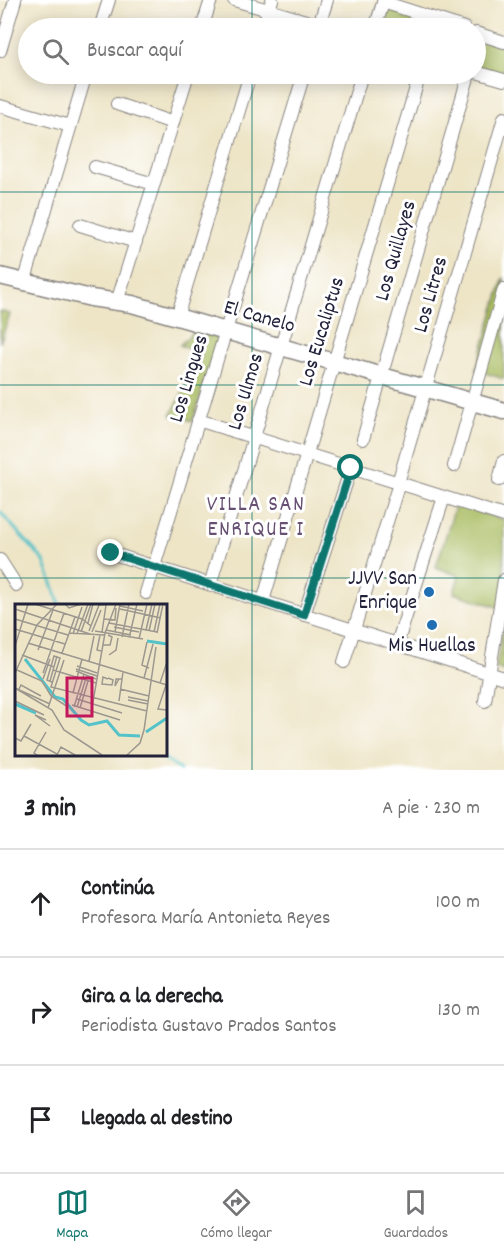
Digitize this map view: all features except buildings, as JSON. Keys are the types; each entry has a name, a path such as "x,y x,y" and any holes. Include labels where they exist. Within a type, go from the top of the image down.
{"street":[{"path":"0,51 15,0"},
{"path":"103,18 109,0"},
{"path":"205,18 211,0"},
{"path":"234,0 270,5 301,18"},
{"path":"324,18 327,0"},
{"path":"378,18 383,1 434,18"},
{"path":"486,36 504,42"},
{"path":"486,75 504,80"},
{"path":"24,283 83,84"},
{"path":"117,302 185,84"},
{"path":"177,317 247,84"},
{"name":"Los Lingues","path":"146,593 301,84"},
{"name":"Los Ulmos","path":"210,585 359,84"},
{"name":"Los Eucaliptus","path":"263,602 417,84"},
{"name":"Los Quillayes","path":"363,439 466,84"},
{"path":"117,104 173,123"},
{"path":"0,106 69,126"},
{"name":"Los Litres","path":"344,662 399,483 504,118"},
{"path":"96,167 154,184"},
{"path":"80,225 136,243"},
{"name":"El Canelo","path":"0,276 177,317 504,411"},
{"path":"454,466 504,290"},
{"path":"198,420 504,516"},
{"path":"499,480 504,461"},
{"path":"304,615 351,468"},
{"path":"397,644 444,497"},
{"path":"111,553 504,678"},
{"path":"2,565 16,585"},
{"path":"485,701 504,580"}],"green space":[{"path":"379,4 422,18 374,18"},
{"path":"486,40 504,46 504,75 486,70"},
{"path":"504,277 504,379 476,370"},
{"path":"0,311 10,314 0,343"},
{"path":"194,331 219,336 193,421 171,415 202,355 180,345"},
{"path":"456,504 504,520 504,609 454,593 459,576 436,567"},
{"path":"504,621 504,671 496,668"}],"waterway":[{"path":"0,512 44,561 60,604"},
{"path":"159,755 180,770"}],"place":[{"name":"JJVV San Enrique","path":"429,592"},
{"name":"Mis Huellas","path":"432,625"}],"district":[{"name":"VILLA SAN ENRIQUE I","path":"256,518"}],"route":[{"path":"111,553 304,615 351,468"}]}
